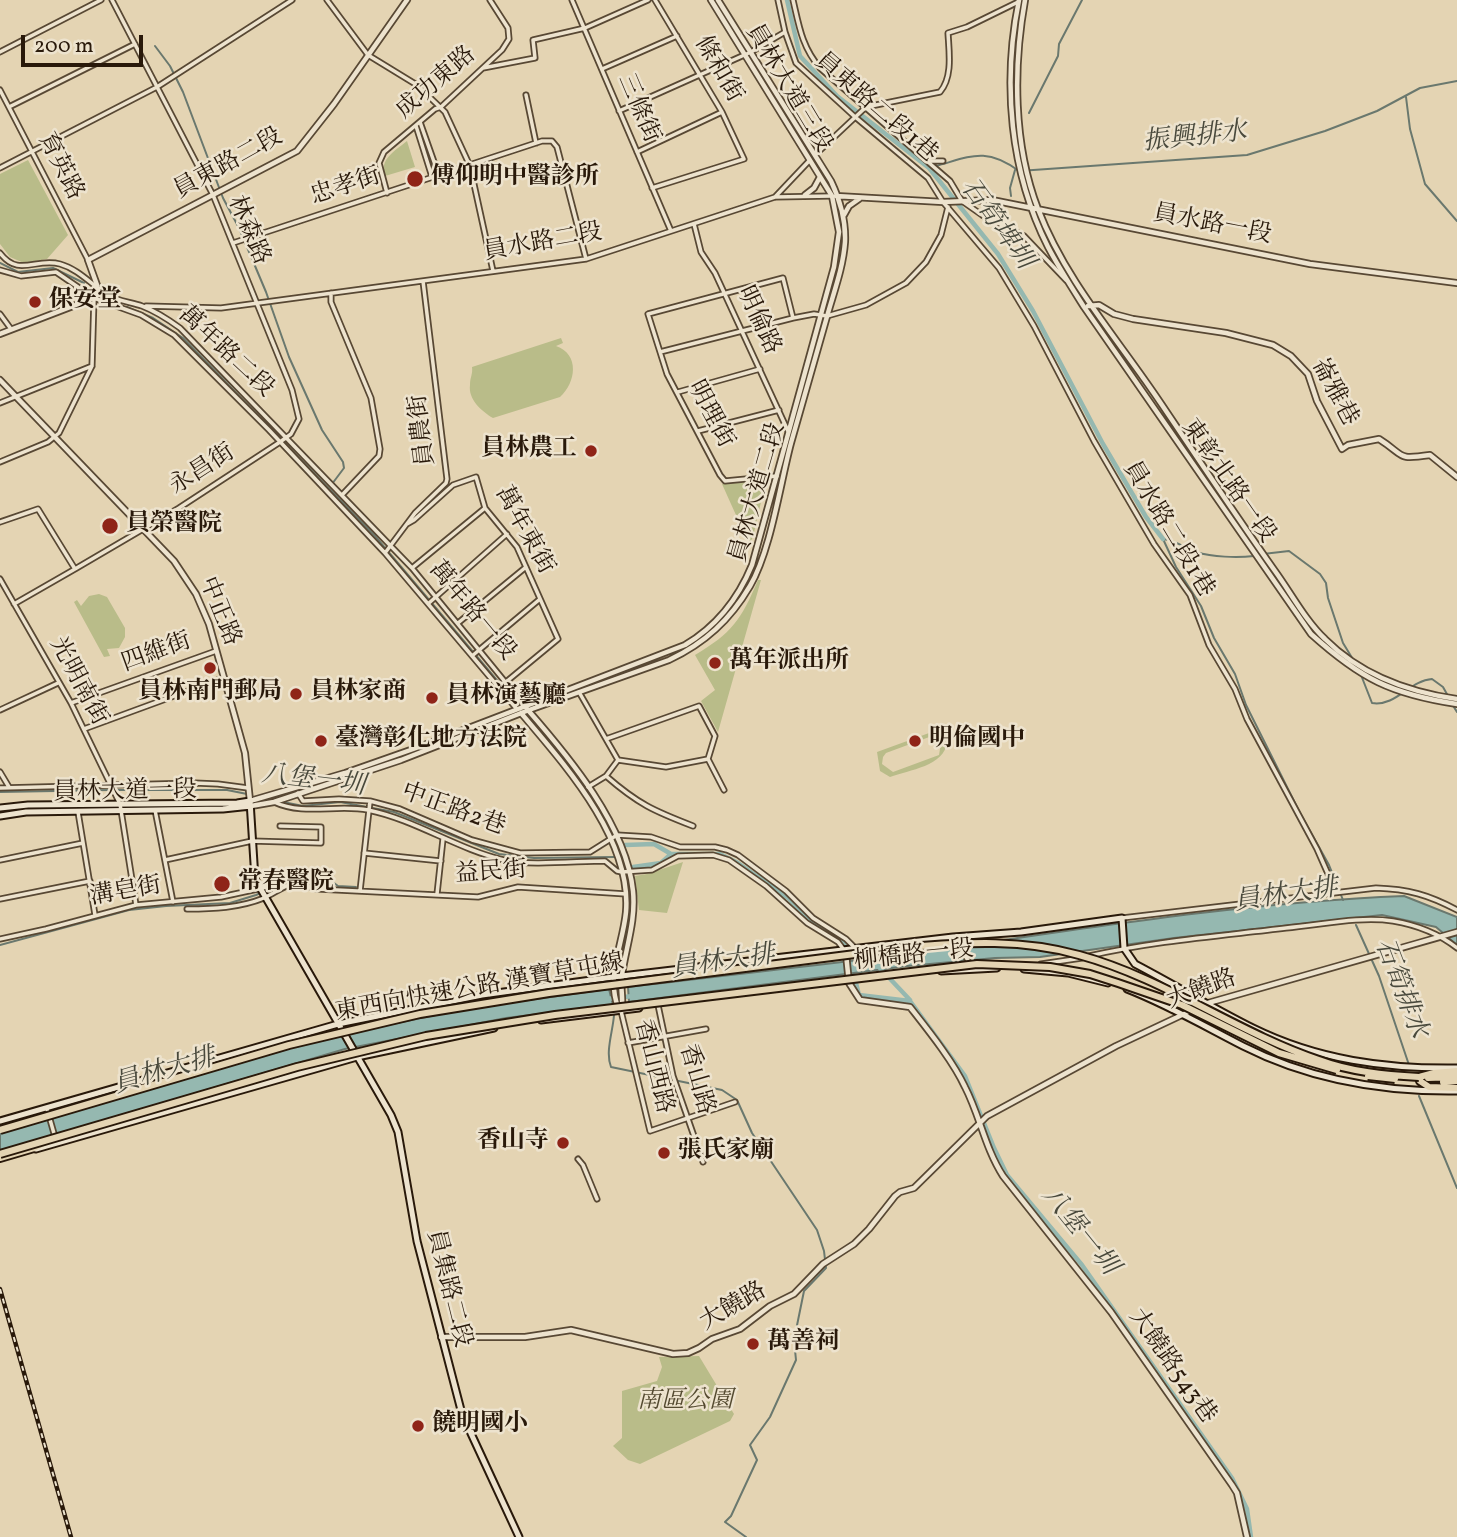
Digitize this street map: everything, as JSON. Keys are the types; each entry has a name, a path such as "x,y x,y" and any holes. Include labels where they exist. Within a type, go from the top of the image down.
{"highway":[{"name":"東西向快速公路 漢寶草屯線","path":"0,1129 289,1045 420,1014 549,993 962,942 1024,944 1080,955 1152,982 1247,1030 1320,1061 1362,1071 1420,1079"},
{"name":"東西向快速公路 漢寶草屯線","path":"0,1158 54,1139 297,1067 426,1036 555,1015 977,964 1050,967 1090,974 1182,1005 1292,1057 1366,1076 1420,1079"},
{"path":"1457,1074 1434,1073 1420,1079 1429,1087 1457,1089"}],"main road":[{"name":"員林大道一段","path":"0,808 28,805 120,807 251,803"},
{"name":"員林大道一段","path":"0,816 120,807 155,810 251,803"},
{"path":"251,803 254,874 259,888 338,1024"},
{"path":"1122,918 1124,948 1135,964 1254,1028 1322,1054 1363,1063 1457,1074"},
{"name":"柳橋路一段","path":"0,1121 338,1024 482,995 621,976 845,953 855,949 1021,932 1122,918"},
{"name":"柳橋路一段","path":"54,1139 357,1057 510,1025 620,1007 658,1005 850,978 974,969 1022,968 1068,973 1103,981 1152,999 1266,1056 1328,1078 1360,1085 1422,1091 1457,1089"},
{"name":"員集路二段","path":"338,1024 398,1132 417,1241 462,1414 519,1537"}],"street":[{"path":"0,52 101,0"},
{"name":"林森路","path":"112,0 213,195 258,303 298,410 299,419 293,432 286,437"},
{"path":"0,169 157,87 292,0"},
{"path":"327,0 368,55 417,85 441,107 470,166 493,271"},
{"name":"員東路二段","path":"88,260 297,150 407,0"},
{"name":"成功東路","path":"387,193 379,168 380,158 484,68 509,39 508,28 490,0"},
{"name":"三條街","path":"572,0 671,231"},
{"path":"484,68 535,58 533,40 585,28 648,0"},
{"name":"條和街","path":"652,188 744,159 722,112 655,0"},
{"name":"員林大道三段","path":"711,0 820,177 835,196"},
{"name":"員林大道三段","path":"719,0 815,155 835,196"},
{"name":"員東路二段1巷","path":"778,0 796,63 928,178 943,202"},
{"path":"793,0 802,39 812,58 893,133 943,174 962,201 982,215 1024,236 1068,282"},
{"path":"815,155 866,107 940,92 946,85 950,62 948,33 1022,1"},
{"name":"東彰北路一段","path":"1022,1 1018,105 1026,164 1038,209 1087,306"},
{"name":"東彰北路一段","path":"1022,1 1011,71 1011,107 1021,174 1031,208 1047,245 1068,282 1311,635 1343,663 1380,684 1417,697 1457,701"},
{"path":"619,111 751,52 785,32"},
{"path":"601,70 677,36"},
{"path":"9,107 135,44"},
{"name":"育英路","path":"0,90 88,260"},
{"path":"526,95 536,143 552,141 557,147 586,259"},
{"path":"637,152 722,112"},
{"path":"420,122 439,176"},
{"path":"415,126 433,178"},
{"name":"忠孝街","path":"233,243 536,143"},
{"path":"775,197 810,160"},
{"path":"927,160 943,161"},
{"path":"805,194 814,188 820,177"},
{"name":"員水路二段","path":"144,306 221,308 586,259 775,197 805,194 962,201"},
{"name":"員林大道二段","path":"251,803 274,802 421,753 521,713 526,708 673,652 699,637 713,625 737,597 746,581 824,316 843,263 845,228 835,196"},
{"name":"員林大道二段","path":"251,803 419,747 516,708 526,708 579,692 688,652 716,630 736,608 751,584 761,560 824,316 838,251 835,196"},
{"path":"843,216 849,206 860,198"},
{"name":"員水路一段","path":"962,201 992,200 1310,264 1457,283"},
{"name":"員水路二段1巷","path":"943,202 999,268 1034,326 1100,452 1154,544 1190,595 1209,645 1235,689 1247,719 1317,849 1336,892"},
{"path":"660,352 793,317 814,314 824,316 866,305 906,283 926,262 941,235 948,207"},
{"name":"明倫路","path":"694,224 701,252 715,273 743,330 789,433"},
{"name":"萬年路二段","path":"0,253 9,264 18,266 44,262 65,265 97,285 106,295 144,306 166,319 189,337 286,437"},
{"path":"0,462 60,433 92,366 94,298 97,285 88,260"},
{"name":"萬年路二段","path":"0,270 21,276 56,272 94,298 141,316 174,335 280,442"},
{"path":"724,294 783,278 793,317"},
{"name":"員農街","path":"385,553 415,513 447,479 423,281"},
{"path":"331,293 331,302 371,398 380,449 379,456 342,494"},
{"name":"明理街","path":"724,294 648,314 677,392 725,481 777,476"},
{"path":"0,334 94,298"},
{"name":"崙雅巷","path":"1087,306 1099,305 1114,314 1133,319 1226,334 1273,345 1291,356 1308,374 1317,401 1342,449 1348,445 1378,439 1397,454 1407,458 1430,455 1457,477"},
{"path":"166,319 168,307"},
{"path":"0,314 11,329"},
{"path":"0,403 92,366"},
{"path":"677,392 760,369"},
{"name":"中正路","path":"0,380 174,561 196,594 209,625 245,753 251,803"},
{"path":"698,431 779,410"},
{"path":"280,442 286,437"},
{"name":"萬年路一段","path":"286,437 412,568 480,649 567,756 618,838 633,889 633,912 621,976 620,1007"},
{"name":"永昌街","path":"14,604 144,529 280,442"},
{"name":"萬年路一段","path":"280,442 429,603 575,779 611,841 626,894 624,923 613,977 620,1007"},
{"name":"萬年東街","path":"407,524 453,485 476,477 485,508 517,547 558,639 506,682"},
{"path":"412,568 485,508"},
{"path":"0,522 37,509 75,569"},
{"path":"429,603 508,534"},
{"path":"457,623 526,567"},
{"name":"光明南街","path":"0,579 71,703 120,807"},
{"path":"472,656 540,599"},
{"name":"四維街","path":"71,703 216,651"},
{"path":"84,729 224,678"},
{"path":"0,710 59,683"},
{"path":"579,692 618,760"},
{"path":"606,739 699,705 715,736 708,760 724,790"},
{"path":"618,760 666,767 708,760"},
{"path":"588,787 606,776 618,760"},
{"path":"0,772 9,786"},
{"path":"345,773 347,779"},
{"path":"606,776 651,811 693,825"},
{"path":"0,788 218,784 250,789"},
{"name":"中正路2巷","path":"298,793 303,801 370,801 400,809 472,840 520,853 590,852 618,838"},
{"path":"360,891 370,801"},
{"path":"274,802 296,809 368,810 399,819 443,839 506,861 605,861 617,871 652,870 678,856 713,855 729,860 783,900 807,923 838,942 845,953 850,978"},
{"path":"120,807 136,905"},
{"path":"155,810 173,902"},
{"path":"78,812 95,915"},
{"path":"165,860 252,841 321,843 321,827 280,826"},
{"path":"618,838 651,837 680,847 715,847 738,855 786,891 813,918 846,939 855,949"},
{"path":"437,894 443,839"},
{"path":"0,860 83,843"},
{"path":"364,853 441,861"},
{"name":"溝皂街","path":"0,939 136,905 221,897 297,877 317,886"},
{"path":"0,900 90,881"},
{"path":"187,909 222,908 265,897 293,883 317,886"},
{"name":"益民街","path":"317,886 478,897 518,887 626,894"},
{"path":"1122,918 1376,888 1406,890 1438,899 1457,910"},
{"path":"1022,968 1124,948 1349,921 1396,921 1445,937 1457,948"},
{"name":"大饒路","path":"440,1337 525,1337 571,1330 673,1354 688,1353 712,1339 740,1329 770,1307 794,1294 823,1264 854,1244 895,1196 914,1188 987,1116 1116,1046 1208,1003 1457,933"},
{"path":"954,937 974,969"},
{"name":"大饒路543巷","path":"850,978 860,1000 910,1007 965,1086 993,1161 1003,1176 1111,1312 1232,1485 1237,1493 1246,1535"},
{"name":"香山路","path":"658,1005 673,1076 703,1162"},
{"name":"香山西路","path":"620,1007 650,1131 687,1118"},
{"path":"628,1043 706,1029"},
{"path":"687,1118 735,1102"},
{"path":"47,1109 54,1139"},
{"path":"578,1159 597,1199"},
{"path":"1246,1535 1255,1531"}],"green space":[{"path":"407,141 415,167 385,176 386,160"},
{"path":"28,160 68,235 47,259 24,263 10,257 0,244 0,174"},
{"path":"561,338 563,343 556,346 569,355 573,369 570,384 560,397 493,418 476,404 470,390 472,367"},
{"path":"766,480 753,537 749,544 722,484"},
{"path":"758,580 761,580 718,732 701,701 715,690 695,655 718,640 734,624"},
{"path":"99,594 107,597 125,628 125,637 119,648 107,649 110,656 104,657 74,602 77,600 81,606 89,596"},
{"path":"940,729 947,742 945,750 933,762 890,777 880,771 877,752","holes":["932,736 941,743 939,755 893,772 882,764 886,753"]},
{"path":"683,862 667,913 639,910 635,876"},
{"name":"南區公園","path":"699,1356 734,1414 730,1421 640,1464 628,1460 613,1446 622,1438 622,1391 657,1381 662,1367 659,1357"}],"water":[{"path":"1404,896 1457,917 1457,945 1436,927 1382,915 1174,938 1040,957 908,966 629,1002 628,987 910,953 1233,909"},
{"path":"609,989 613,1005 506,1018 345,1049 0,1151 0,1132 328,1037 470,1008"}],"waterway":[{"name":"石筍埤圳","path":"787,0 800,56 837,96 929,168 998,254 1033,311 1103,444 1146,517 1163,539"},
{"path":"1029,113 1058,56 1059,44 1082,0"},
{"path":"155,46 170,66 183,92 223,198 266,292 289,357 322,430 343,462 344,468 332,484"},
{"name":"振興排水","path":"936,166 979,156 997,159 1019,171 1247,155 1325,131 1377,111 1420,88 1457,81"},
{"path":"1406,97 1410,129 1425,184 1457,221"},
{"path":"1011,196 1010,188 1015,170"},
{"path":"0,263 18,272 53,268 84,283"},
{"path":"127,307 153,318 183,338 375,536 556,750 588,795"},
{"path":"1254,556 1210,555 1163,539 1235,674 1246,705 1329,865 1343,900"},
{"path":"1263,554 1289,551 1320,574 1326,583 1328,598 1343,643 1354,661"},
{"path":"1361,675 1372,703 1388,701 1424,680 1432,679 1443,687 1448,696"},
{"path":"1452,704 1457,712"},
{"name":"八堡一圳","path":"0,792 110,790"},
{"name":"八堡一圳","path":"116,790 227,790 247,794"},
{"name":"八堡一圳","path":"283,802 303,806 340,802 394,812 499,854 534,858 615,857"},
{"path":"599,812 619,851"},
{"name":"八堡一圳","path":"625,845 654,844 671,854 720,854 738,863 788,898 809,919 844,941 850,949"},
{"name":"八堡一圳","path":"633,867 661,863 671,854"},
{"path":"0,945 129,910 230,903 291,880 315,886 334,883 338,886 356,887"},
{"name":"石筍排水","path":"1356,925 1379,976 1409,1065"},
{"path":"878,966 910,1000"},
{"name":"八堡一圳","path":"856,983 859,995 910,1001 965,1076 1007,1175 1082,1265 1232,1478 1247,1509 1251,1537"},
{"name":"員林大排","path":"607,999 633,996"},
{"path":"614,1015 609,1048 611,1067 722,1090 737,1100 752,1133 817,1230 824,1251 826,1268 804,1291 794,1340 796,1360 770,1417 750,1445 757,1460 731,1516 725,1522 746,1537"},
{"name":"石筍排水","path":"1419,1096 1457,1188"}],"railway":[{"path":"0,1289 71,1537"}],"place":[{"name":"傅仰明中醫診所","path":"415,179"},
{"name":"保安堂","path":"35,302"},
{"name":"員林農工","path":"591,451"},
{"name":"員榮醫院","path":"110,526"},
{"name":"萬年派出所","path":"715,663"},
{"name":"員林南門郵局","path":"210,668"},
{"name":"員林家商","path":"296,694"},
{"name":"員林演藝廳","path":"432,698"},
{"name":"臺灣彰化地方法院","path":"321,741"},
{"name":"明倫國中","path":"915,741"},
{"name":"常春醫院","path":"222,884"},
{"name":"香山寺","path":"563,1143"},
{"name":"張氏家廟","path":"664,1153"},
{"name":"萬善祠","path":"753,1344"},
{"name":"饒明國小","path":"418,1426"}]}
